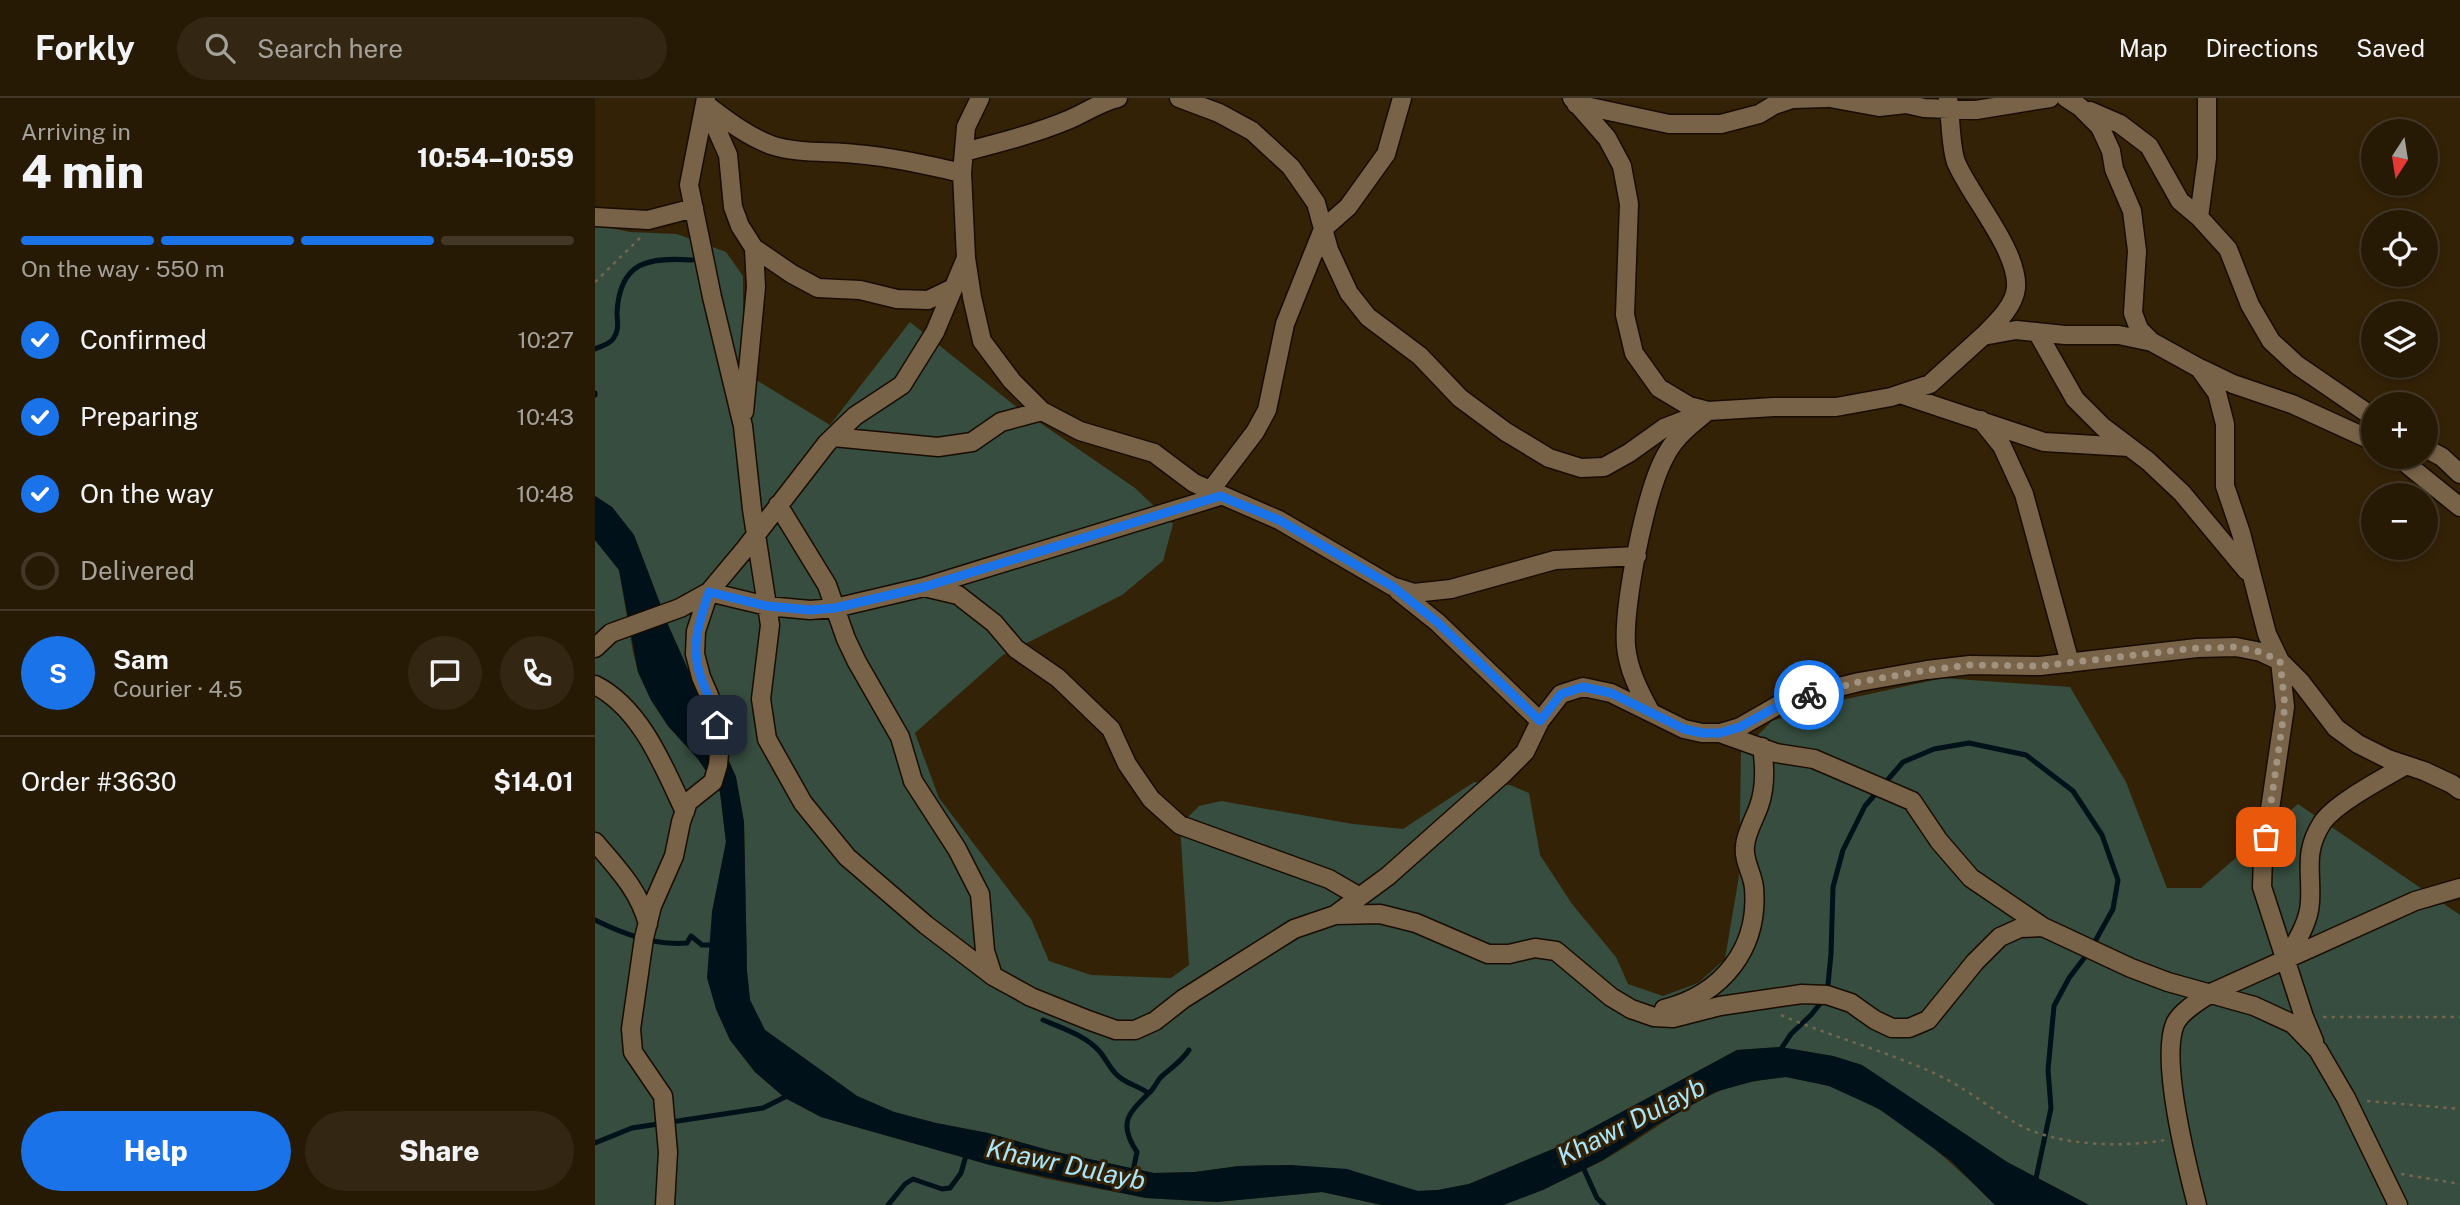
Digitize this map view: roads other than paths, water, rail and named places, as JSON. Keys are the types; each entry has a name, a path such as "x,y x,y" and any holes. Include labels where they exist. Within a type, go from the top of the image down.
{"street":[{"path":"980,98 965,127 962,173 966,258 982,341 1012,382 1042,411 1080,430 1154,453 1194,483 1279,520 1392,586 1437,622 1540,721"},
{"path":"964,152 1011,141 1069,120 1108,100 1118,98"},
{"path":"1179,98 1219,113 1252,131 1291,167 1316,203 1329,250 1349,293 1368,317 1420,356 1460,398 1507,432 1549,458 1581,468 1604,467 1664,428 1708,411 1836,407 1900,394 1930,384 1983,336 2005,314 2016,289 2015,274 2002,244 1956,161 1949,103"},
{"path":"595,648 611,633 680,608 709,592 767,606 810,610 835,608 924,587 1215,493 1267,410 1285,324 1323,229 1348,207 1386,154 1402,98"},
{"path":"1574,101 1669,124 1721,124 1759,114 1792,99 1828,98 1879,107 1906,104 1924,108 1949,103 1976,110 2050,98"},
{"path":"2199,217 2207,158 2207,98"},
{"path":"705,101 744,133 773,146 907,160 962,173"},
{"path":"705,101 689,185 712,298 743,426 770,625 761,699 767,739 803,803 847,857 926,925 993,976 1031,997 1088,1020 1117,1030 1135,1030 1155,1021 1183,999 1294,929 1335,915 1388,876 1504,774 1525,752 1540,721 1561,694 1583,687 1611,693 1684,729 1720,733 1740,727 1787,701 1859,682 1927,670 1970,665 2040,666 2197,648 2236,647 2260,652 2280,661"},
{"path":"705,101 728,155 733,207 740,226 754,248 818,288 860,290 897,299 928,300 953,288"},
{"path":"1574,101 1607,138 1622,166 1629,204 1625,315 1634,353 1659,387 1689,406 1708,411"},
{"path":"2073,103 2120,124 2149,146 2180,201 2199,217 2228,249 2250,304 2271,341 2297,365 2361,409"},
{"path":"2073,103 2100,127 2132,211 2137,250 2133,313 2140,329 2153,342 2199,368 2233,384 2292,404 2361,436"},
{"path":"595,217 648,220 694,208"},
{"path":"646,233 664,216"},
{"path":"743,426 756,287 754,248"},
{"path":"665,1205 669,1152 663,1096 633,1052 631,1029 652,906 674,856 688,802 713,782 718,765 720,742 714,707 701,677 695,654 696,631 709,592 833,437 855,416 902,385 935,332 966,258"},
{"path":"1983,336 2016,330 2119,335 2153,342"},
{"path":"2037,332 2075,399 2103,427 2182,493 2224,540 2254,580"},
{"path":"2199,368 2217,393 2220,403 2225,424 2225,486 2254,580 2267,634 2280,661 2300,681 2336,728 2358,744 2388,759 2424,771 2460,790"},
{"path":"1900,394 2044,442 2129,447"},
{"path":"833,437 938,447 972,442 1001,422 1042,411"},
{"path":"1650,711 1635,683 1626,648 1626,621 1637,556 1653,485 1666,453 1683,431 1708,411"},
{"path":"1981,420 2002,446 2024,494 2070,663"},
{"path":"2438,455 2460,474"},
{"path":"2413,469 2460,507"},
{"path":"778,505 827,585 857,663 900,737 913,781 957,849 981,894 985,951 993,976"},
{"path":"1392,586 1414,593 1451,589 1555,560 1637,556"},
{"path":"924,587 958,595 994,623 1016,649 1058,678 1111,729 1127,764 1151,799 1180,825 1329,880 1360,897"},
{"path":"2280,661 2285,706 2263,856 2262,887 2304,1017 2318,1050 2346,1098 2398,1205"},
{"path":"595,685 607,691 632,715 685,812"},
{"path":"1720,733 1776,752 1814,759 1912,801 1939,841 1971,878 2043,927 2168,982 2254,1006 2293,1024 2318,1050"},
{"path":"1646,1014 1678,1006 1713,986 1735,965 1750,938 1756,909 1754,883 1745,846 1761,802 1765,771 1762,747"},
{"path":"2285,961 2304,928 2310,903 2308,869 2312,845 2323,821 2349,800 2406,765"},
{"path":"2424,771 2460,773"},
{"path":"595,842 632,886 643,905 648,924"},
{"path":"2197,1205 2181,1137 2169,1047 2176,1023 2190,1008 2211,993 2415,901 2460,888"},
{"path":"1335,915 1381,915 1416,923 1489,954 1509,954 1535,948 1556,951 1611,997 1646,1014 1673,1018 1720,1006 1803,994 1827,995 1851,1003 1892,1028 1909,1028 1928,1020 1975,962 2000,937 2020,928 2043,927"}],"water":[{"name":"Khawr Dulayb","path":"595,496 612,507 634,535 669,627 736,777 744,822 750,1000 765,1030 857,1096 894,1112 936,1123 1154,1173 1291,1165 1347,1169 1418,1191 1438,1190 1469,1184 1553,1149 1737,1050 1780,1047 1833,1056 1862,1065 2007,1162 2089,1205 1995,1205 1950,1160 1879,1109 1829,1086 1786,1077 1754,1081 1715,1092 1656,1125 1603,1160 1543,1190 1503,1205 1382,1205 1322,1192 1217,1202 1146,1198 990,1165 821,1117 785,1098 755,1072 730,1040 716,1009 707,978 712,912 726,842 720,792 698,759 668,726 651,700 638,672 619,570 595,540"}],"waterway":[{"path":"595,349 610,342 615,336 619,295 631,272 650,262 692,260"},
{"path":"1779,1052 1791,1034 1827,995 1833,887 1843,850 1865,806 1903,762 1934,749 1969,743 2026,755 2073,791 2102,835 2118,880 2113,909 2093,945"},
{"path":"595,920 652,941 687,943 691,936 702,945 713,945"},
{"path":"2035,1183 2051,1108 2048,1070 2054,1006 2069,978 2088,953"},
{"path":"1043,1020 1088,1041 1120,1077 1148,1093"},
{"name":"Khawr Dulayb","path":"1132,1176 1137,1152 1128,1133 1128,1119 1160,1079 1189,1050"},
{"path":"595,1143 632,1128 763,1108 791,1094"},
{"path":"888,1205 905,1184 913,1179 942,1189 950,1188 961,1173 967,1152"},
{"name":"Khawr Dulayb","path":"1582,1165 1597,1198 1604,1205"}]}
